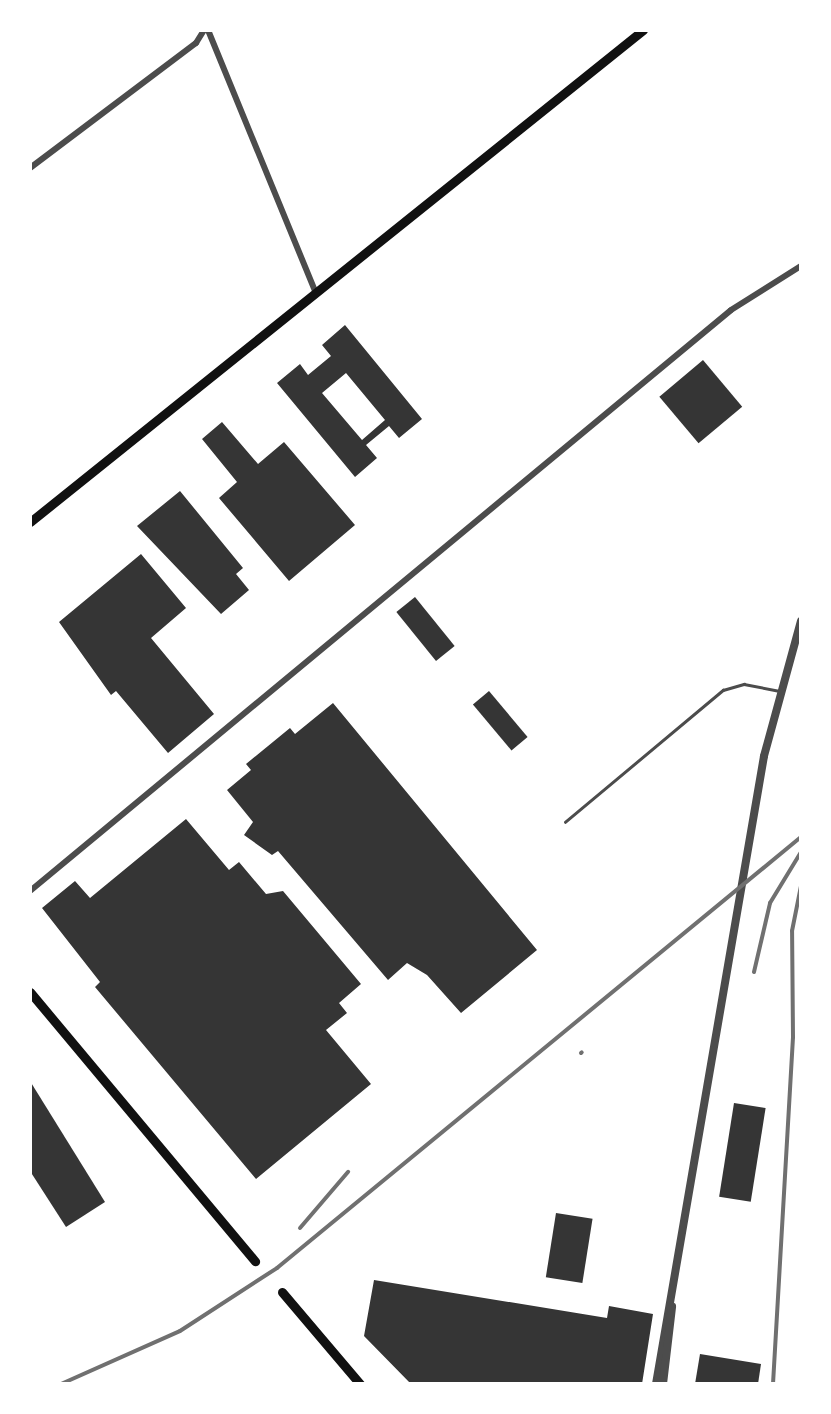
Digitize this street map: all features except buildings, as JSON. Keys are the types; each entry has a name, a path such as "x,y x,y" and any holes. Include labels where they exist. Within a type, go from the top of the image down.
{"main road":[{"path":"30,522 643,30"},
{"path":"30,992 256,1261"},
{"path":"282,1292 360,1384"}],"street":[{"path":"30,168 196,43 206,30 315,291"},
{"path":"30,892 761,286 801,266"},
{"path":"656,1384 780,692 801,621"},
{"path":"664,1384 672,1302"}],"lane":[{"path":"565,822 723,690 744,684 780,692"}],"railway":[{"path":"61,1384 180,1331 277,1268 801,837"},
{"path":"754,972 770,903 801,852"},
{"path":"773,1384 793,1037 792,931 801,886"},
{"path":"300,1228 348,1172"}]}
